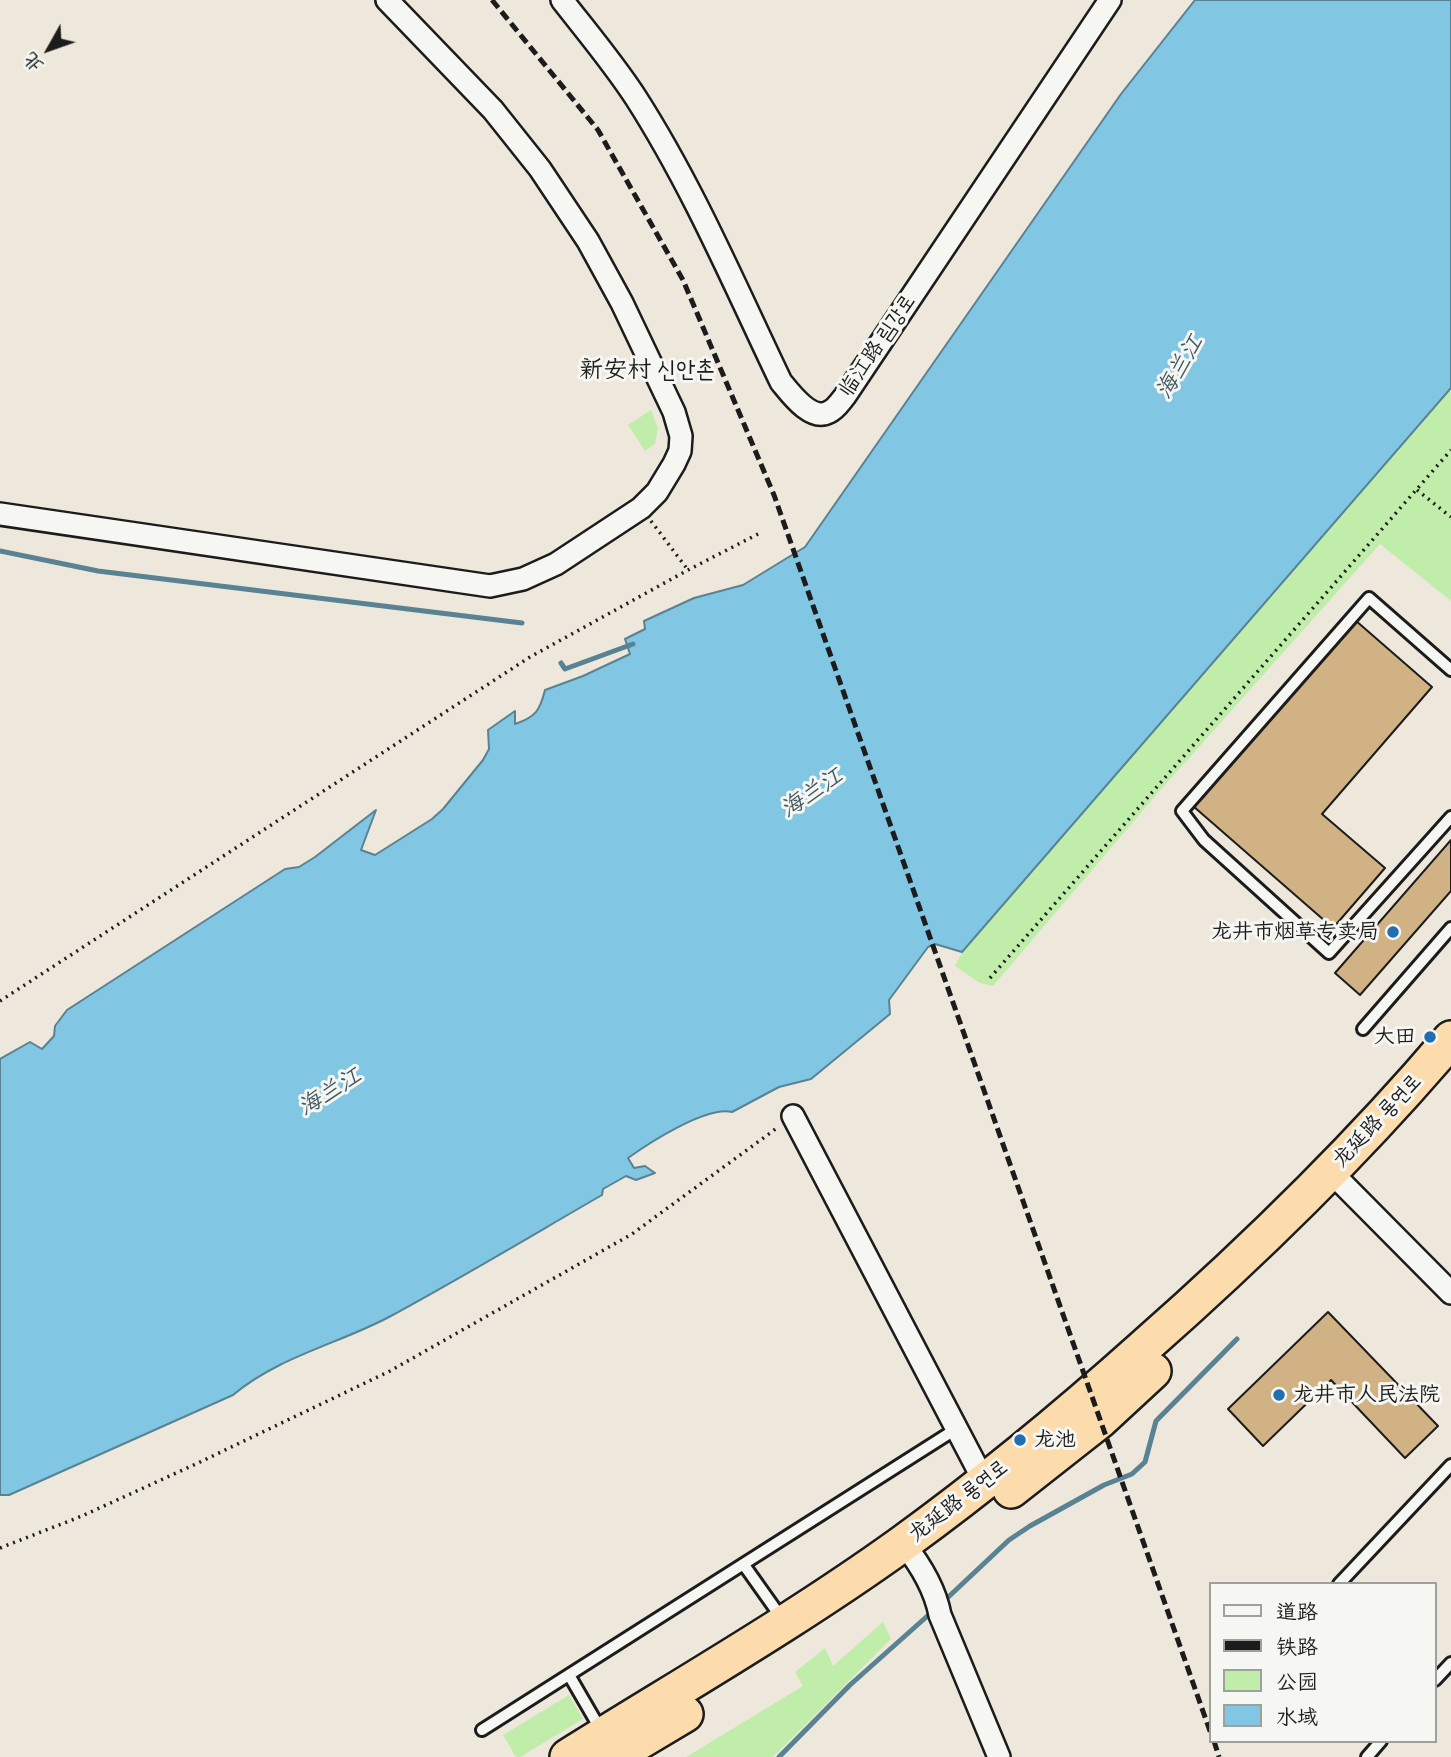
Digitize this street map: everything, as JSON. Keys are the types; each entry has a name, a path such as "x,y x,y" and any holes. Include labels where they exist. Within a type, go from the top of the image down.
{"highway":[{"name":"龙延路 룡연로","path":"568,1757 608,1746 774,1659 910,1552 1100,1420 1220,1311 1338,1179 1372,1129 1451,1039"},
{"name":"龙延路 룡연로","path":"608,1746 785,1623 910,1552 984,1481 1091,1395 1338,1179 1451,1072"}],"street":[{"path":"0,513 490,586 523,579 556,564 641,508 657,492 680,451 681,436 674,412 622,303 588,241 532,159 494,110 387,0"},
{"name":"临江路 림강로","path":"562,0 635,97 669,156 711,235 781,382 797,402 814,413 826,414 845,396 1110,0"},
{"path":"793,1116 984,1481"},
{"path":"1338,1179 1451,1293"},
{"path":"910,1552 939,1608 999,1757"}],"lane":[{"path":"1451,670 1369,598 1182,811 1204,839 1329,953 1451,817"},
{"path":"1363,1029 1451,928"},
{"path":"482,1730 956,1429"},
{"path":"1341,1582 1451,1465"},
{"path":"744,1565 785,1623"},
{"path":"1437,1678 1451,1663"},
{"path":"569,1675 608,1746"},
{"path":"1367,1757 1379,1743"}],"path":[{"path":"990,978 1451,450"},
{"path":"1416,489 1451,517"},
{"path":"641,508 688,570"},
{"path":"0,1001 530,657 760,533"},
{"path":"0,1548 82,1516 271,1430 390,1371 632,1234 793,1116"}],"green space":[{"path":"1451,388 1451,601 1380,544 1157,794 993,986 980,983 955,966 962,952"},
{"path":"651,410 658,428 655,444 645,451 628,425"},
{"path":"883,1622 891,1639 773,1757 686,1757 803,1686 795,1672 825,1648 833,1666"},
{"path":"569,1695 583,1719 516,1757 503,1735"}],"water":[{"name":"海兰江","path":"1195,0 1451,0 1451,388 962,952 935,944 928,947 889,1000 890,1014 811,1079 779,1087 732,1112 721,1112 693,1120 663,1135 628,1158 634,1168 645,1166 655,1173 636,1180 626,1176 603,1189 602,1195 370,1327 289,1361 233,1395 9,1495 0,1495 0,1059 30,1042 42,1049 54,1036 55,1026 67,1010 285,869 299,867 315,857 376,810 361,850 375,855 432,819 483,760 489,749 488,730 515,711 515,724 528,719 539,708 545,690 630,654 625,639 645,629 644,621 694,598 743,585 805,547 1121,94"}],"building":[{"path":"1355,620 1432,687 1322,814 1385,868 1333,928 1193,806"},
{"name":"龙井市烟草专卖局","path":"1451,840 1451,891 1360,995 1335,973"},
{"name":"龙井市人民法院","path":"1328,1312 1438,1426 1405,1458 1331,1380 1263,1446 1228,1409"}],"waterway":[{"path":"0,551 98,571 522,623"},
{"path":"561,663 565,669 633,644"},
{"path":"943,1602 1009,1540 1104,1485 1132,1474 1145,1462 1156,1421 1237,1339"},
{"path":"779,1757 850,1685 933,1611"}],"railway":[{"path":"492,0 598,130 683,280 774,495 1210,1731"},
{"path":"1215,1743 1219,1757"}],"place":[{"name":"龙井市烟草专卖局","path":"1393,932"},
{"name":"大田","path":"1430,1037"},
{"name":"龙井市人民法院","path":"1279,1395"},
{"name":"龙池","path":"1020,1440"}],"district":[{"name":"新安村 신안촌","path":"647,370"}]}
